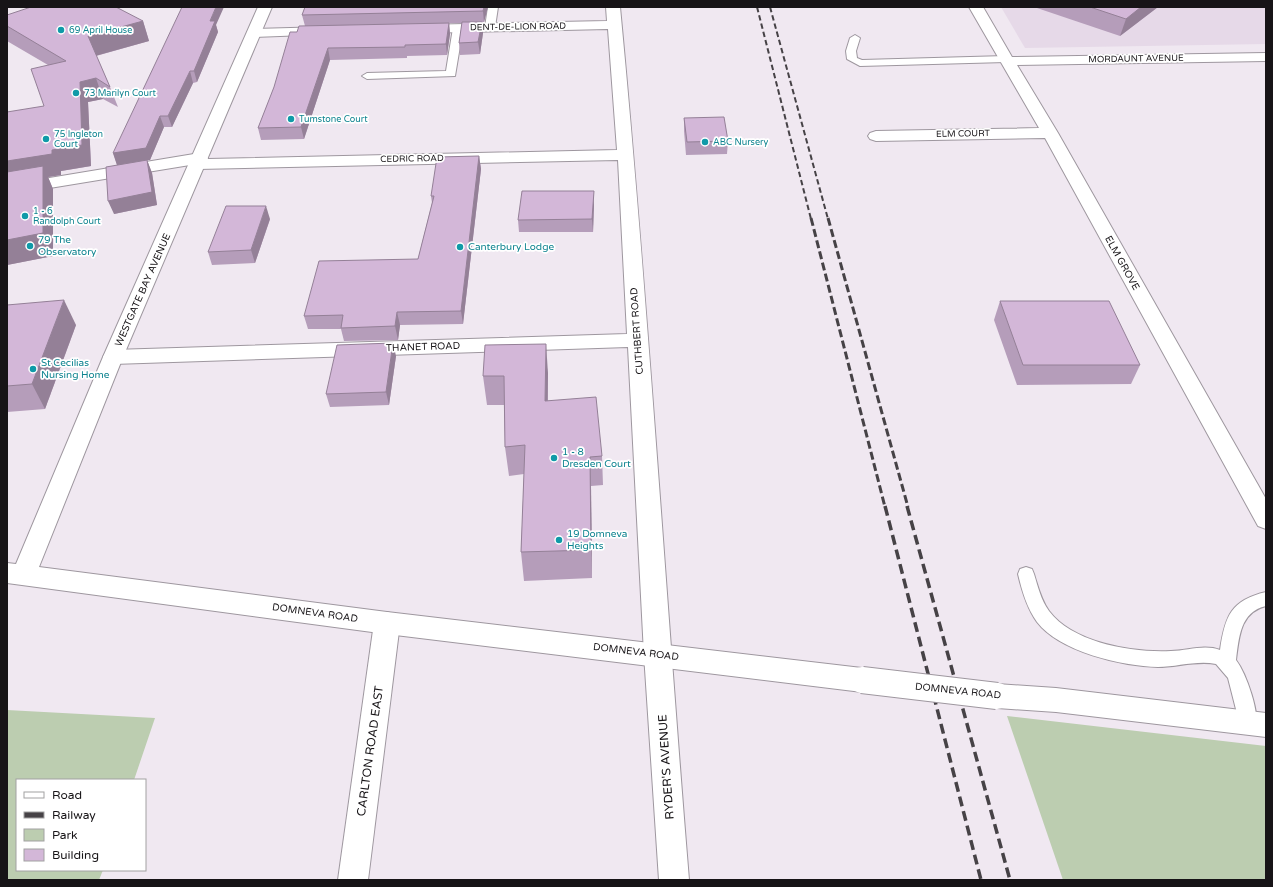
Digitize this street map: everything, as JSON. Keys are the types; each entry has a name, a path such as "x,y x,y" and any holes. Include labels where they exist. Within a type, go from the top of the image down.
{"street":[{"name":"WESTGATE BAY AVENUE","path":"15,573 113,357 265,7"},
{"name":"ELM GROVE","path":"976,7 1050,133 1266,520"},
{"name":"DENT-DE-LION ROAD","path":"403,29 490,27 613,16"},
{"name":"CUTHBERT ROAD","path":"613,16 626,155 658,654"},
{"path":"254,33 341,31"},
{"name":"MORDAUNT AVENUE","path":"1006,60 1266,56"},
{"name":"ELM COURT","path":"876,136 1050,133"},
{"name":"CEDRIC ROAD","path":"7,190 199,161 626,155"},
{"name":"THANET ROAD","path":"113,357 637,340"},
{"name":"DOMNEVA ROAD","path":"15,573 387,623 658,654 997,696 1056,700 1257,724"},
{"name":"CARLTON ROAD EAST","path":"353,880 387,623"},
{"name":"RYDER'S AVENUE","path":"658,654 674,880"}],"lane":[{"path":"490,27 493,7"},
{"path":"367,76 451,74 458,28"},
{"path":"855,38 850,55 852,59 860,63 1006,60"},
{"path":"1026,574 1037,608 1060,632 1074,640 1129,656 1171,659 1204,655 1215,656 1227,662 1238,681 1257,724"},
{"path":"1227,662 1231,633 1236,618 1244,606 1266,599"}],"shaded area":[{"path":"1001,7 1266,7 1266,44 1025,48"}],"green space":[{"path":"7,710 155,718 134,779 16,779 16,871 103,871 99,880 7,880"},
{"path":"1007,716 1266,746 1266,880 1063,880"}],"building":[{"path":"31,7 116,7 143,21 88,36 110,87 96,78 80,82 82,145 52,150 52,154 7,161 7,112 44,106 31,69 66,61 7,26 7,15"},
{"path":"182,7 216,7 210,21 215,21 194,71 190,71 168,116 160,116 146,148 113,153"},
{"path":"305,7 484,7 483,11 302,15"},
{"path":"1090,7 1141,7 1126,19"},
{"path":"462,22 482,22 478,42 459,43"},
{"path":"449,23 446,44 405,45 405,47 328,48 301,127 258,128 274,87 290,32 297,32 299,26"},
{"path":"724,117 728,141 687,142 684,118"},
{"path":"479,156 461,311 397,312 395,326 341,328 343,315 304,316 319,261 418,259 434,196 431,196 437,157"},
{"path":"147,160 152,192 108,201 106,167"},
{"path":"43,166 43,233 7,240 7,172"},
{"path":"522,191 594,191 592,219 518,220"},
{"path":"226,206 266,206 251,250 208,252"},
{"path":"64,300 32,384 7,386 7,305"},
{"path":"1000,301 1109,301 1140,365 1023,365"},
{"path":"393,343 386,392 326,394 337,345"},
{"path":"546,344 545,401 596,397 602,456 590,457 591,550 521,552 525,445 505,447 504,376 483,376 485,345"}],"railway":[{"path":"757,7 811,219"},
{"path":"770,7 828,219"},
{"path":"811,218 885,507"},
{"path":"828,218 908,507"},
{"path":"885,506 981,880"},
{"path":"907,506 1010,880"}],"place":[{"name":"69 April House","path":"61,30"},
{"name":"73 Marilyn Court","path":"76,93"},
{"name":"Tumstone Court","path":"291,119"},
{"name":"75 Ingleton Court","path":"46,139"},
{"name":"ABC Nursery","path":"705,142"},
{"name":"1 - 6 Randolph Court","path":"25,216"},
{"name":"79 The Observatory","path":"30,246"},
{"name":"Canterbury Lodge","path":"460,247"},
{"name":"St Cecilias Nursing Home","path":"33,369"},
{"name":"1 - 8 Dresden Court","path":"554,458"},
{"name":"19 Domneva Heights","path":"559,540"}]}
